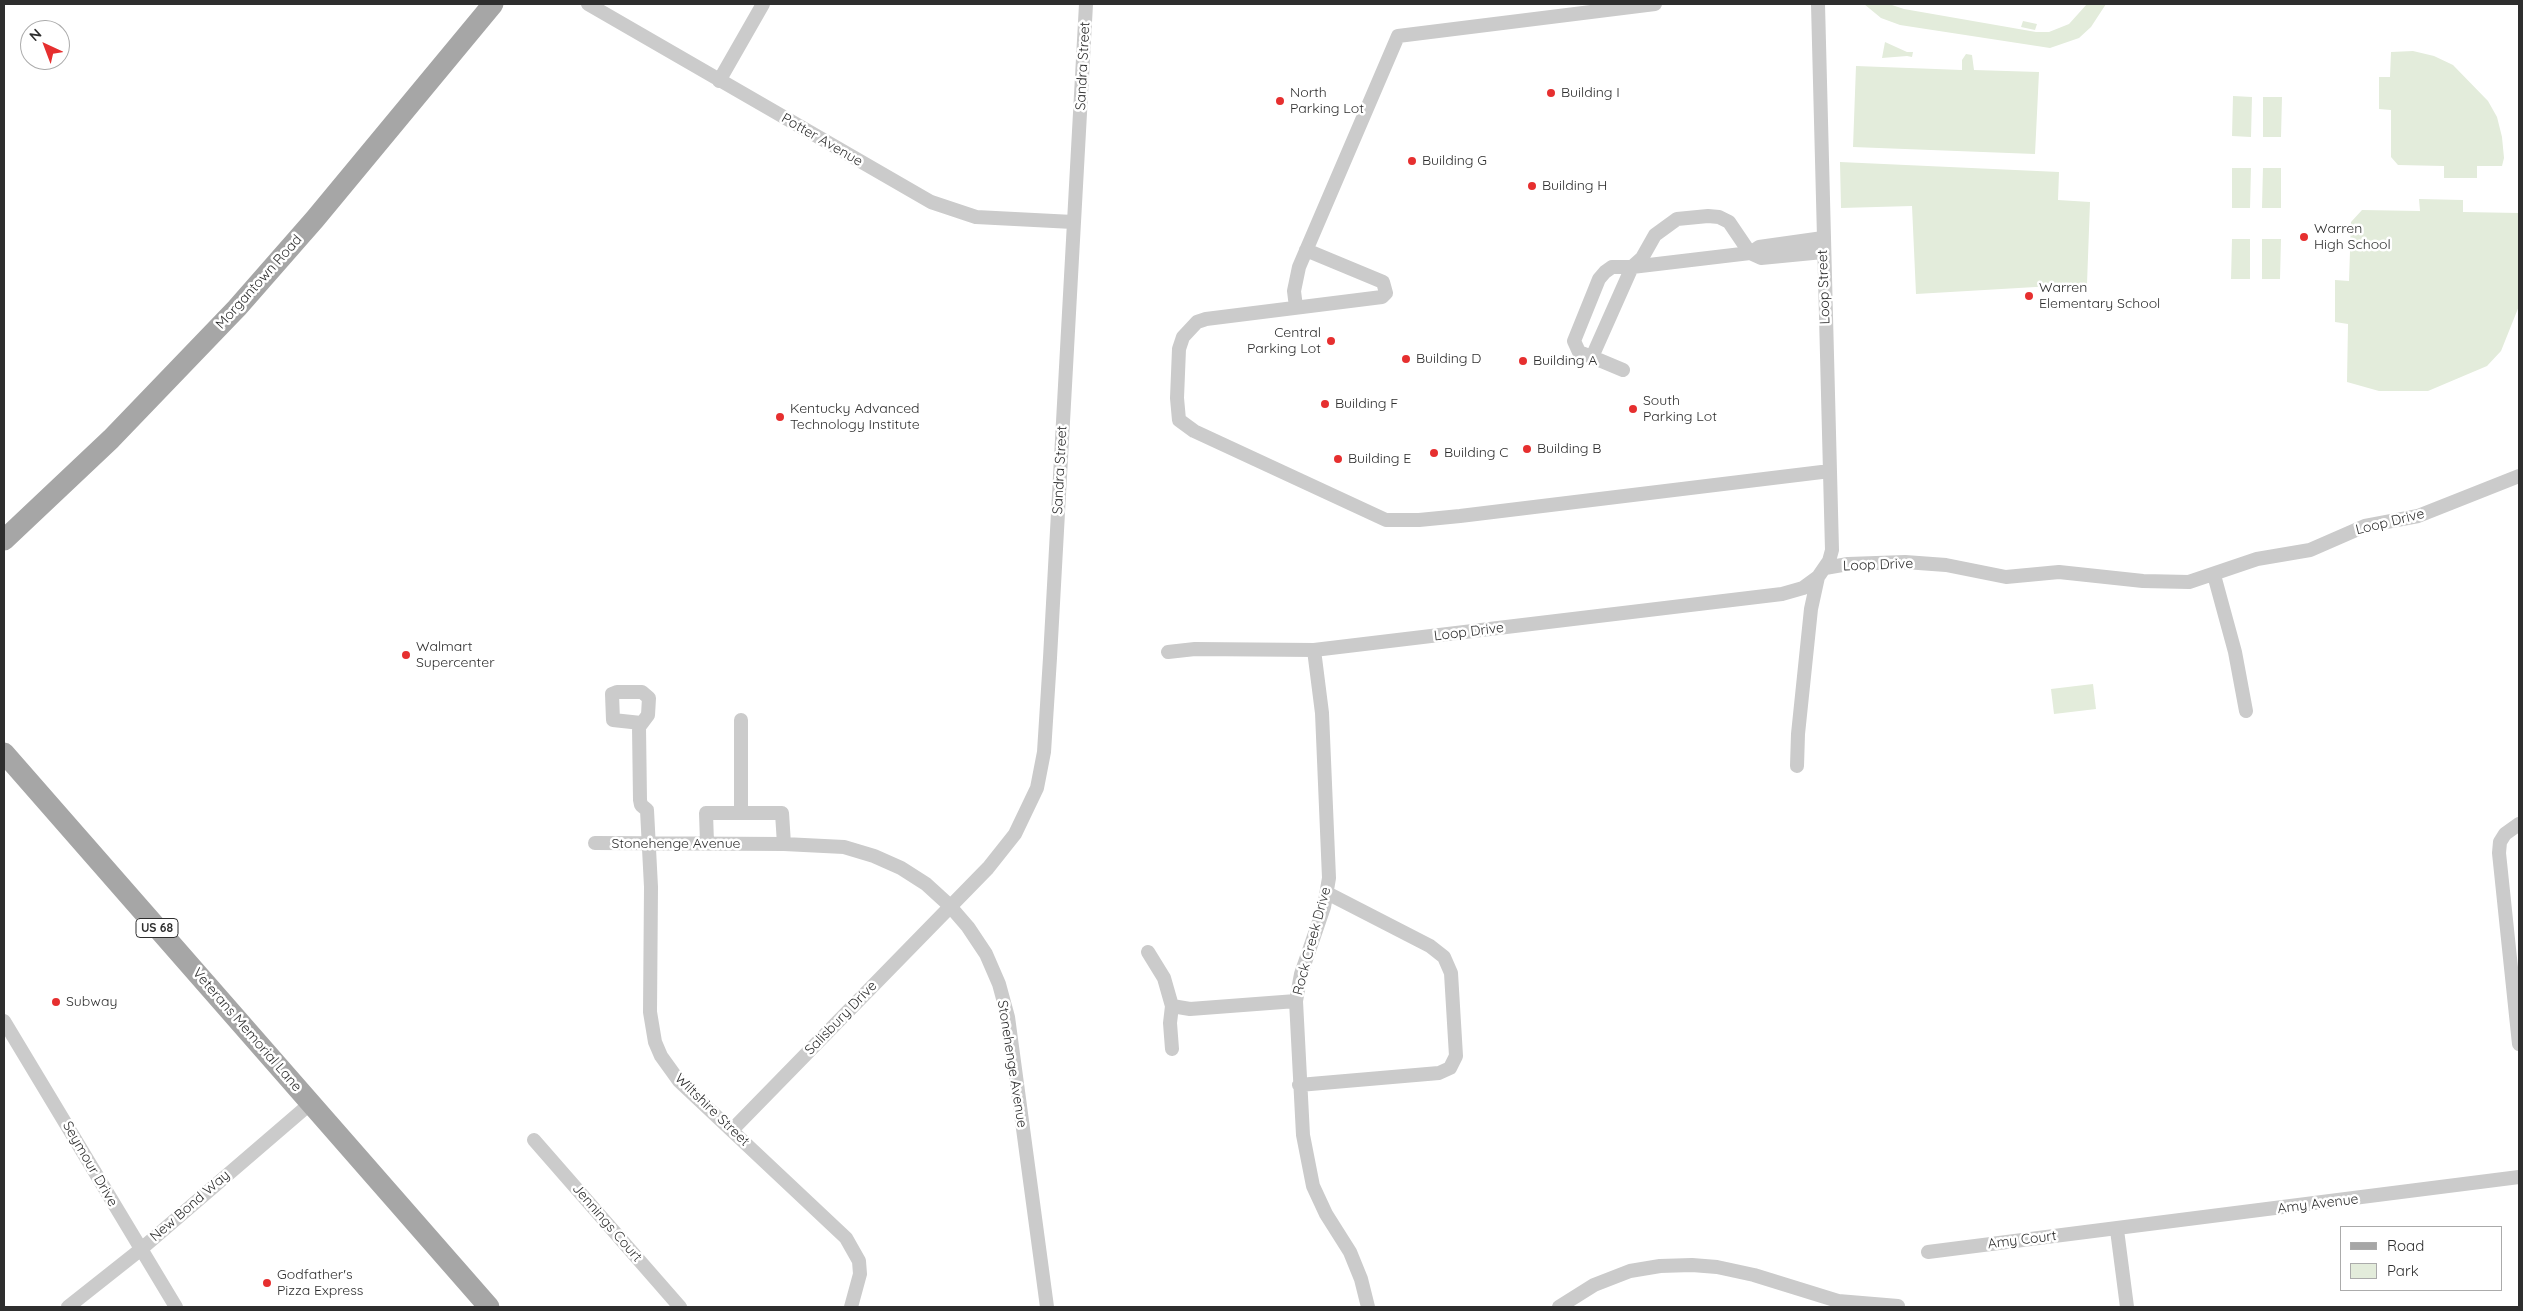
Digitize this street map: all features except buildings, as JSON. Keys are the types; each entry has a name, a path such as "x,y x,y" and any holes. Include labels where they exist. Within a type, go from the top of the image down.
{"main road":[{"name":"Morgantown Road","path":"4,540 111,439 237,308 316,219 493,4"},
{"name":"Veterans Memorial Lane","path":"4,753 489,1307"}],"street":[{"name":"Potter Avenue","path":"588,4 719,81 946,209 976,217 1073,222"},
{"path":"719,81 763,4"},
{"name":"Sandra Street","path":"949,905 988,868 1015,834 1030,805 1041,771 1050,658 1086,4"},
{"path":"1296,307 1296,280 1306,250 1398,36 1655,4"},
{"name":"Loop Street","path":"1797,766 1798,734 1813,592 1832,550 1818,4"},
{"path":"1592,357 1632,266 1642,258 1655,235 1677,219 1708,216 1719,217 1729,222 1750,253 1760,258 1823,245"},
{"path":"1647,248 1649,256 1658,264"},
{"path":"1306,250 1383,282 1386,293 1382,297 1206,319 1196,322 1183,337 1179,349 1177,398 1179,420 1194,431 1386,520 1419,520 1460,516 1830,471"},
{"path":"1623,370 1579,352 1574,347 1575,333 1599,279 1605,272 1612,267 1658,264 1750,253"},
{"name":"Loop Drive","path":"1168,652 1203,649 1314,650 1782,594 1803,588 1822,573 1848,564 1905,562 1954,567 2006,576 2059,572 2156,582 2189,582 2257,559 2310,550 2357,529 2374,524 2418,516 2519,476"},
{"path":"2214,575 2230,628 2246,711"},
{"name":"Rock Creek Drive","path":"1314,650 1324,758 1329,862 1327,893 1301,974 1296,1001 1299,1085 1306,1157 1313,1186 1326,1214 1350,1252 1361,1278 1368,1307"},
{"path":"741,720 741,813"},
{"name":"Wiltshire Street","path":"641,723 639,727 640,800 647,810 651,887 649,1004 655,1042 679,1081 846,1238 854,1249 859,1261 860,1274 851,1307"},
{"path":"707,843 706,813 782,813 784,844"},
{"path":"2519,824 2505,834 2500,842 2499,853 2519,1044"},
{"name":"Stonehenge Avenue","path":"595,843 784,844 844,848 874,856 914,876 949,905 968,927 986,954 999,984 1008,1017 1047,1307"},
{"path":"1299,1085 1439,1073 1450,1068 1456,1056 1451,973 1444,956 1430,946 1327,893"},
{"name":"Salisbury Drive","path":"732,1130 949,905"},
{"path":"1148,952 1164,978 1172,1006 1170,1023 1172,1049"},
{"path":"1172,1006 1190,1008 1296,1001"},
{"name":"Seymour Drive","path":"4,1021 176,1307"},
{"name":"New Bond Way","path":"68,1307 140,1250 311,1104"},
{"name":"Jennings Court","path":"534,1140 680,1307"},
{"name":"Amy Avenue","path":"2117,1230 2519,1178"},
{"path":"2117,1230 2127,1307"},
{"name":"Amy Court","path":"1928,1252 2075,1233 2117,1230"},
{"path":"1562,1306 1594,1285 1630,1271 1660,1266 1692,1265 1745,1273 1838,1301 1898,1306"}],"green space":[{"path":"1864,4 1889,4 1904,9 2036,32 2049,32 2069,24 2087,4 2106,4 2091,27 2079,38 2050,48 1900,25 1881,18"},
{"path":"2023,21 2037,24 2035,30 2021,27"},
{"path":"1885,42 1907,52 1913,52 1912,57 1882,58"},
{"path":"2413,51 2434,56 2453,65 2488,101 2497,117 2502,137 2504,158 2502,166 2477,166 2477,178 2444,178 2444,166 2398,165 2391,157 2391,110 2379,109 2379,77 2390,77 2391,52"},
{"path":"1966,54 1972,55 1974,70 2039,72 2035,154 1853,147 1856,66 1962,70 1962,60"},
{"path":"2233,96 2252,97 2251,137 2232,136"},
{"path":"2263,97 2282,97 2281,137 2263,137"},
{"path":"1840,162 2059,172 2058,200 2090,202 2087,284 1916,294 1912,206 1841,208"},
{"path":"2232,168 2251,168 2250,208 2232,208"},
{"path":"2263,168 2281,168 2281,208 2262,208"},
{"path":"2419,199 2463,200 2463,212 2519,213 2519,306 2501,351 2487,366 2428,391 2379,391 2347,382 2348,324 2335,322 2335,280 2349,281 2351,222 2362,210 2420,211"},
{"path":"2232,239 2250,239 2250,279 2231,279"},
{"path":"2262,239 2281,239 2280,279 2262,279"},
{"path":"2093,684 2096,709 2054,714 2051,689"}],"place":[{"name":"Building I","path":"1551,93"},
{"name":"North Parking Lot","path":"1280,101"},
{"name":"Building G","path":"1412,161"},
{"name":"Building H","path":"1532,186"},
{"name":"Warren High School","path":"2304,237"},
{"name":"Warren Elementary School","path":"2029,296"},
{"name":"Central Parking Lot","path":"1331,341"},
{"name":"Building D","path":"1406,359"},
{"name":"Building A","path":"1523,361"},
{"name":"Building F","path":"1325,404"},
{"name":"South Parking Lot","path":"1633,409"},
{"name":"Kentucky Advanced Technology Institute","path":"780,417"},
{"name":"Building B","path":"1527,449"},
{"name":"Building C","path":"1434,453"},
{"name":"Building E","path":"1338,459"},
{"name":"Walmart Supercenter","path":"406,655"},
{"name":"Subway","path":"56,1002"},
{"name":"Godfather's Pizza Express","path":"267,1283"}]}
